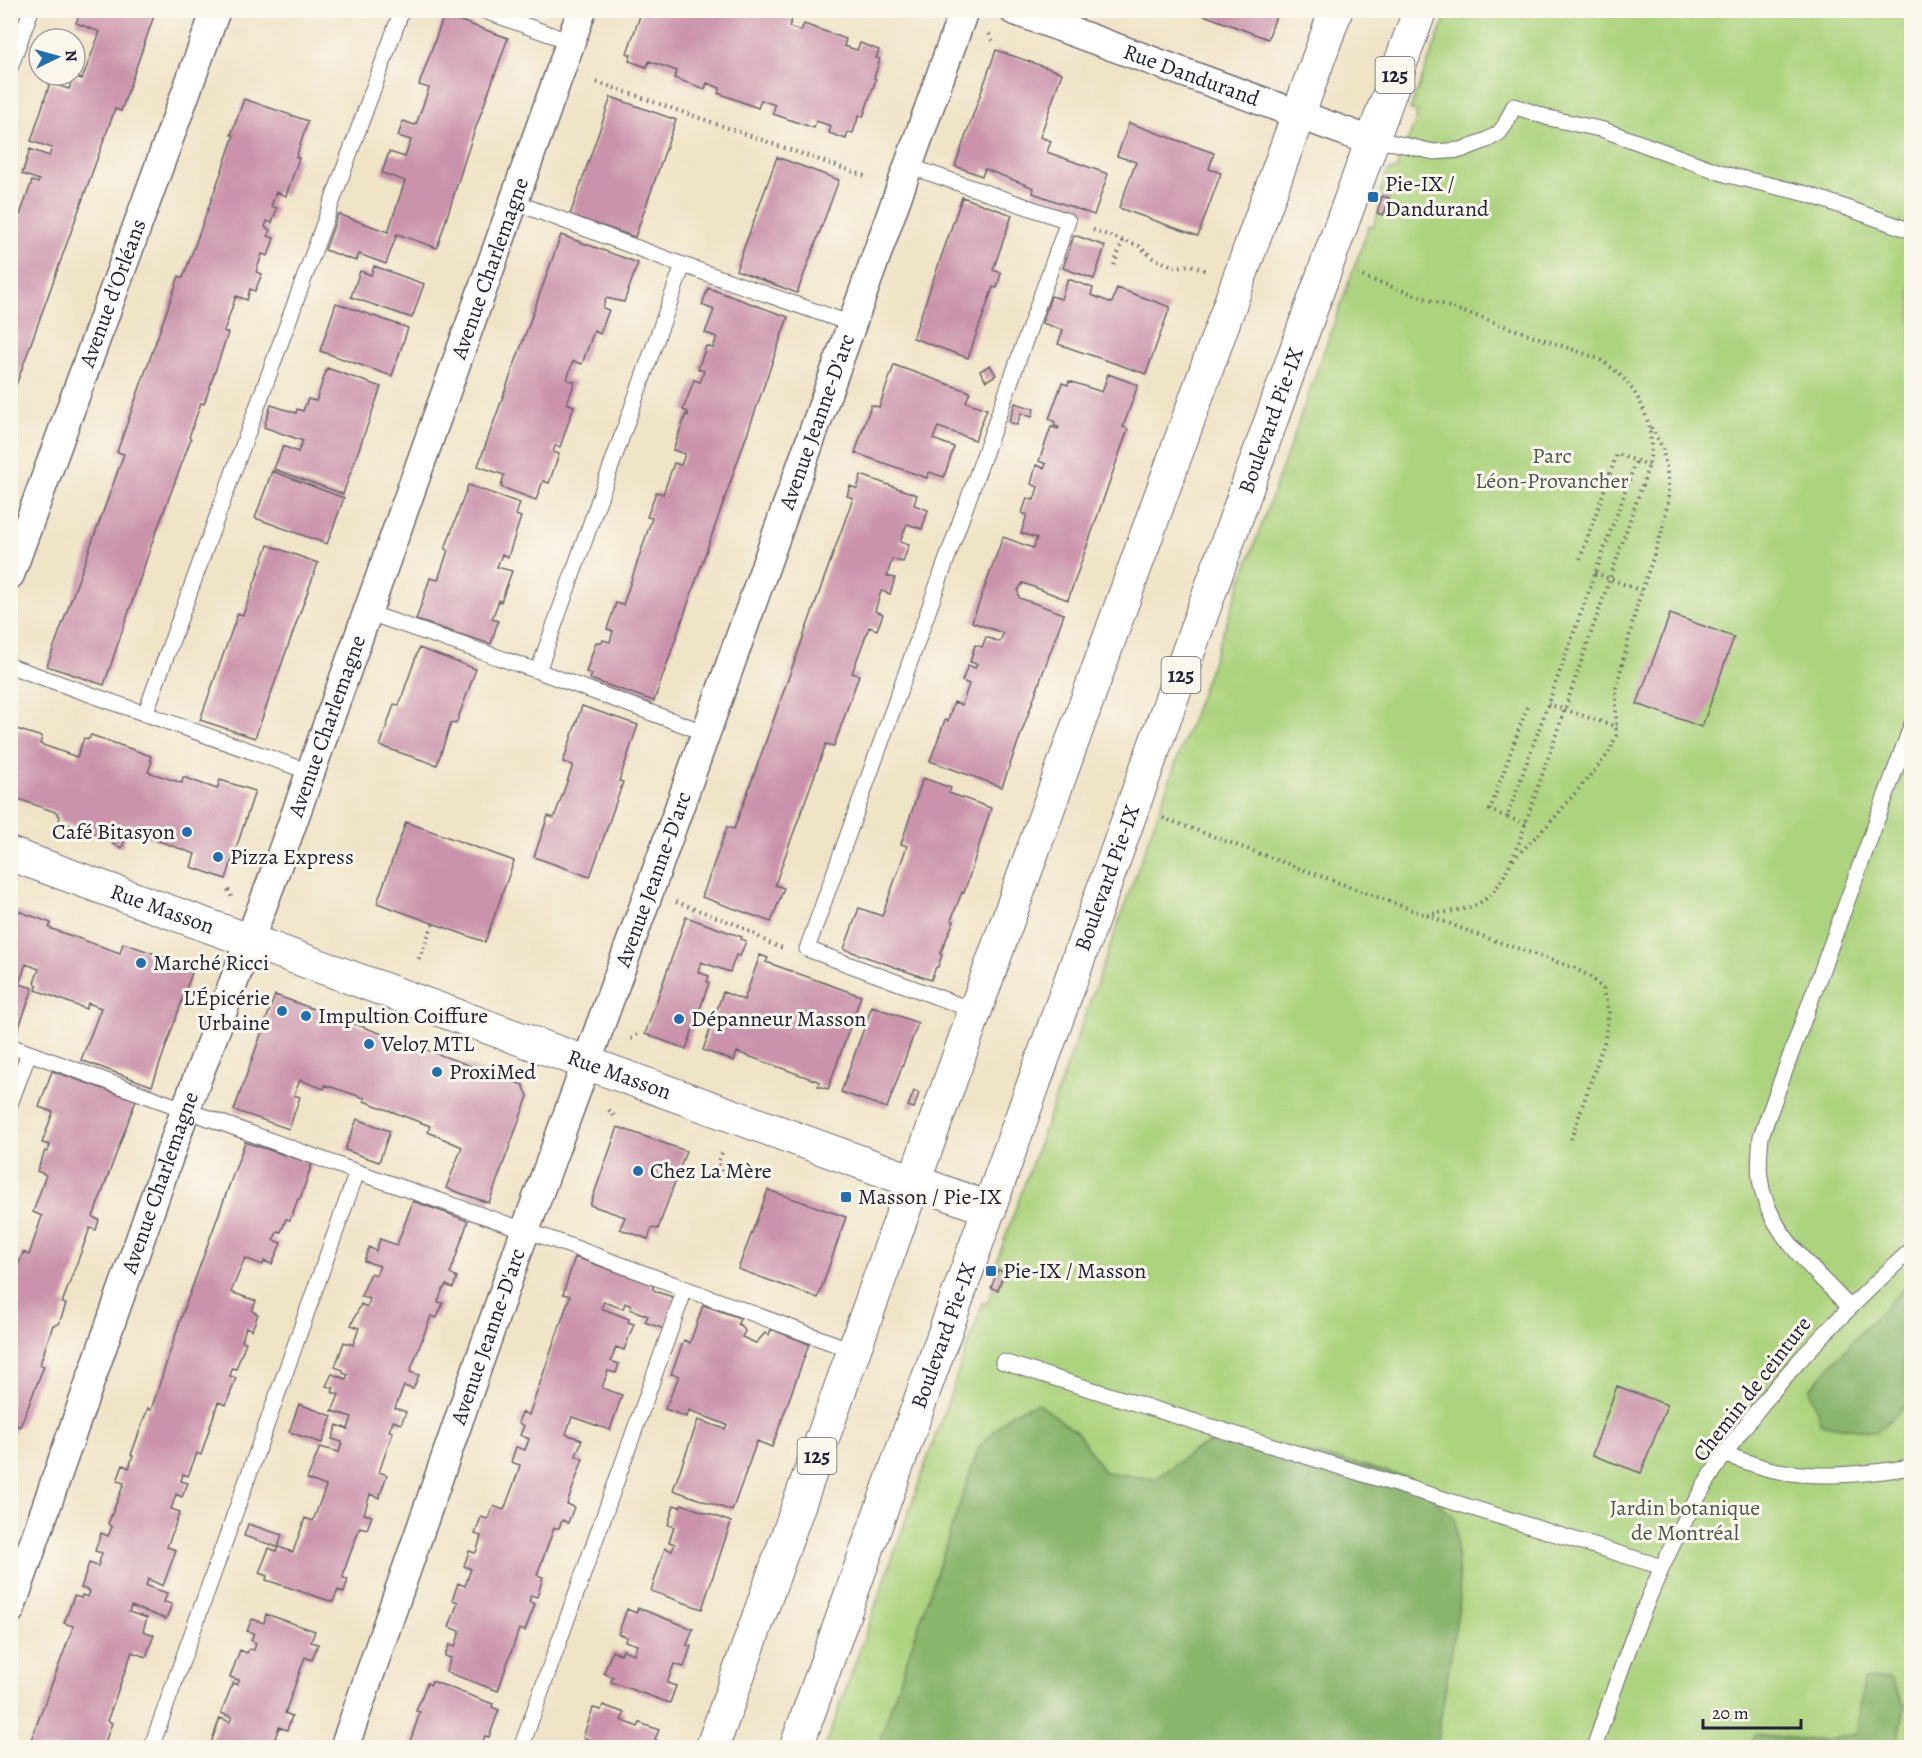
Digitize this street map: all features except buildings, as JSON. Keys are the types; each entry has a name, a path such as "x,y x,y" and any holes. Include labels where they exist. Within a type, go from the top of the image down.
{"main road":[{"name":"125","path":"716,1742 914,1181 1336,10"},
{"name":"Boulevard Pie-IX","path":"796,1748 1371,141 1420,10"},
{"name":"Rue Masson","path":"10,854 587,1061 990,1209"}],"street":[{"name":"Avenue d'Orléans","path":"10,575 216,10"},
{"name":"Avenue Charlemagne","path":"10,1610 185,1111 310,772 582,10"},
{"name":"Avenue Jeanne-D'arc","path":"344,1748 525,1232 964,10"},
{"name":"Rue Dandurand","path":"1013,10 1371,141"}],"lane":[{"path":"10,68 31,10"},
{"path":"145,714 402,10"},
{"path":"482,10 571,42"},
{"path":"1371,141 1395,143 1434,152 1461,150 1498,133 1505,125 1514,106 1549,118 1604,130 1728,175 1807,195 1911,231"},
{"path":"909,166 1068,221 807,948 975,1011"},
{"path":"514,201 683,265 852,324"},
{"path":"538,671 683,265"},
{"path":"366,612 538,671 706,733"},
{"path":"10,666 310,772"},
{"path":"1849,1307 1789,1242 1769,1210 1760,1178 1761,1136 1911,724"},
{"path":"10,1046 185,1111 525,1232 562,1243 854,1351"},
{"path":"10,1104 29,1053"},
{"path":"151,1748 357,1172"},
{"name":"Chemin de ceinture","path":"1594,1748 1662,1567 1694,1502 1725,1455 1788,1374 1849,1307 1911,1249"},
{"path":"521,1748 685,1289"},
{"path":"1003,1362 1662,1567"},
{"path":"1725,1455 1769,1469 1799,1474 1861,1473 1911,1467"}],"path":[{"path":"921,17 929,13"},
{"path":"989,34 993,42"},
{"path":"597,82 865,176"},
{"path":"1093,230 1139,246 1153,258 1175,267 1191,265 1209,272"},
{"path":"1114,265 1123,240"},
{"path":"1352,272 1597,358 1610,365 1637,395 1662,447 1668,476 1668,501 1662,531 1642,591 1616,688 1616,736 1609,753 1554,818 1510,863"},
{"path":"1426,915 1472,907 1486,899 1500,883 1510,863 1526,824 1649,465 1652,449 1649,424"},
{"path":"1580,559 1617,454 1649,465"},
{"path":"1507,816 1636,461"},
{"path":"1595,573 1642,591"},
{"path":"1526,824 1490,810 1528,704"},
{"path":"1548,704 1617,727"},
{"path":"1158,816 1591,977 1607,996 1609,1012 1605,1040 1571,1139"},
{"path":"683,905 738,925 769,944 791,952"},
{"path":"420,959 433,924"},
{"path":"631,1038 637,1035"},
{"path":"609,1110 615,1117"},
{"path":"722,1153 718,1162 723,1178"}],"green space":[{"path":"1448,11 1911,11 1911,1747 825,1748 983,1302 987,1304 993,1288 998,1290 1004,1273 1000,1270 1001,1264 996,1263 1369,226 1373,227 1378,213 1384,215 1389,198 1380,193 1388,171 1397,169 1415,123 1417,112 1410,109"},
{"path":"1911,1281 1911,1401 1877,1432 1821,1424 1810,1389"},
{"path":"1038,1403 1079,1434 1104,1472 1155,1479 1194,1450 1227,1436 1353,1463 1413,1479 1455,1518 1460,1599 1436,1747 877,1748 979,1447 1012,1413"},
{"path":"1890,1678 1905,1706 1897,1747 1746,1747 1755,1735 1824,1741 1856,1734 1864,1680"}],"place":[{"name":"Pie-IX / Dandurand","path":"1373,197"},
{"name":"Café Bitasyon","path":"187,832"},
{"name":"Pizza Express","path":"218,857"},
{"name":"Marché Ricci","path":"141,963"},
{"name":"L'Épicérie Urbaine","path":"282,1011"},
{"name":"Impultion Coiffure","path":"306,1016"},
{"name":"Dépanneur Masson","path":"679,1019"},
{"name":"Velo7 MTL","path":"369,1044"},
{"name":"ProxiMed","path":"437,1072"},
{"name":"Chez La Mère","path":"638,1171"},
{"name":"Masson / Pie-IX","path":"846,1197"},
{"name":"Pie-IX / Masson","path":"991,1271"}],"park label":[{"name":"Parc Léon-Provancher","path":"1552,468"},
{"name":"Jardin botanique de Montréal","path":"1685,1520"}]}
